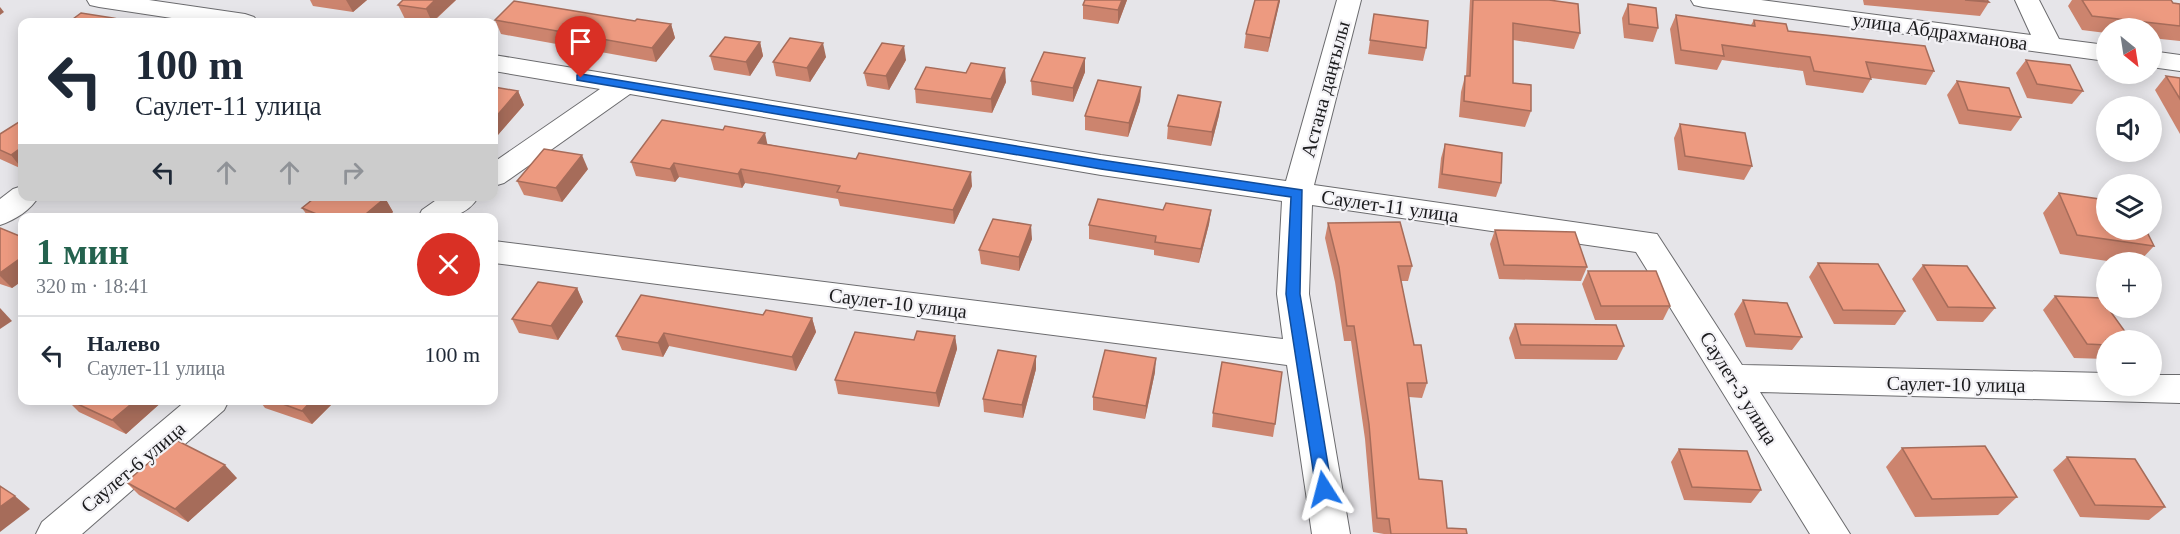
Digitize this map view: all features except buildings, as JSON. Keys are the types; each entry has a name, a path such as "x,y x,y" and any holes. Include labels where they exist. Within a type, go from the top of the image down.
{"street":[{"path":"99,0 218,18"},
{"name":"Астана даңғылы","path":"1331,534 1293,294 1297,193 1349,0"},
{"name":"улица Абдрахманова","path":"1702,0 2096,52"},
{"path":"2027,0 2049,46"},
{"path":"2162,61 2180,63"},
{"name":"Саулет-11 улица","path":"498,64 1101,165 1646,242"},
{"path":"498,173 625,85"},
{"path":"0,214 18,200"},
{"path":"440,213 457,201"},
{"name":"Саулет-3 улица","path":"1646,242 1831,534"},
{"name":"Саулет-10 улица","path":"498,253 1302,354"},
{"name":"Саулет-10 улица","path":"1733,378 2180,389"},
{"name":"Саулет-6 улица","path":"55,534 206,405"}],"route":[{"path":"581,78 1101,165 1297,193 1293,294 1324,489"}]}
